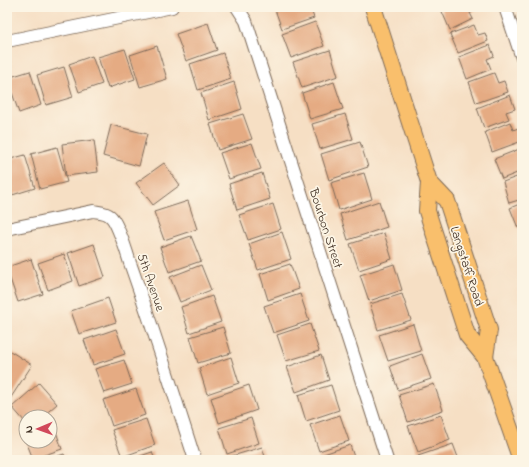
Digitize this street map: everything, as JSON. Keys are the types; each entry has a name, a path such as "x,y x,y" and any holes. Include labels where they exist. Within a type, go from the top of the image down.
{"main road":[{"name":"Langstaff Road","path":"373,7 429,182 427,211 467,335 485,357 521,460"},
{"name":"Langstaff Road","path":"429,182 447,201 489,330 485,357"}],"street":[{"path":"7,41 172,7"},
{"name":"Bourbon Street","path":"237,7 246,21 387,460"},
{"path":"505,7 522,58"},
{"name":"5th Avenue","path":"7,229 92,211 101,212 110,216 116,224 145,305 195,460"}],"building":[{"path":"274,7 310,7 314,18 282,29"},
{"path":"440,7 479,8 470,13 473,19 450,30"},
{"path":"315,22 324,46 291,58 282,34"},
{"path":"208,23 217,50 186,61 176,34"},
{"path":"474,25 478,35 485,33 488,41 458,53 450,34"},
{"path":"490,45 494,56 487,59 491,69 467,79 459,57"},
{"path":"157,46 167,79 140,87 130,55"},
{"path":"125,49 135,79 108,88 98,57"},
{"path":"330,50 338,76 302,88 293,62"},
{"path":"223,53 231,79 198,90 190,64"},
{"path":"92,56 102,84 79,92 69,64"},
{"path":"64,67 73,97 46,105 37,75"},
{"path":"30,71 41,105 19,113 7,78"},
{"path":"494,73 498,83 504,81 508,92 476,103 469,82"},
{"path":"234,82 242,109 209,120 201,93"},
{"path":"334,82 343,109 310,119 302,93"},
{"path":"510,95 515,109 506,112 509,119 484,128 477,108"},
{"path":"243,114 252,139 218,150 210,124"},
{"path":"345,114 353,139 320,149 312,124"},
{"path":"510,122 513,130 521,127 522,141 492,152 485,132"},
{"path":"111,125 147,134 139,166 103,156"},
{"path":"94,140 98,172 66,176 62,144"},
{"path":"360,142 368,167 329,180 321,154"},
{"path":"252,143 261,169 229,179 220,153"},
{"path":"57,147 67,182 40,189 31,154"},
{"path":"522,148 522,171 502,179 494,159"},
{"path":"25,155 35,188 9,196 7,190 7,160"},
{"path":"164,163 180,185 153,205 136,183"},
{"path":"262,173 270,199 237,210 229,184"},
{"path":"364,173 372,199 339,210 331,183"},
{"path":"522,175 522,199 509,203 503,182"},
{"path":"188,201 197,229 164,240 154,212"},
{"path":"379,201 387,227 348,240 340,214"},
{"path":"522,203 522,227 518,228 510,208"},
{"path":"273,204 281,229 248,240 239,215"},
{"path":"282,232 291,259 258,270 249,244"},
{"path":"384,233 392,259 359,270 350,244"},
{"path":"191,236 201,261 169,272 160,247"},
{"path":"94,244 105,277 79,286 68,253"},
{"path":"64,254 73,281 48,290 38,263"},
{"path":"31,259 43,294 18,302 7,267"},
{"path":"290,264 299,289 268,300 260,274"},
{"path":"394,264 402,290 369,301 360,275"},
{"path":"201,265 211,290 180,302 170,277"},
{"path":"300,294 309,321 273,333 264,306"},
{"path":"402,294 411,320 378,330 370,304"},
{"path":"212,296 221,322 189,333 181,307"},
{"path":"108,298 116,322 79,334 71,311"},
{"path":"310,324 319,351 286,361 277,335"},
{"path":"413,324 421,351 388,361 379,335"},
{"path":"223,327 231,353 198,363 190,337"},
{"path":"116,329 125,354 93,365 84,340"},
{"path":"7,349 32,365 8,402 7,401"},
{"path":"422,354 431,379 398,390 390,366"},
{"path":"321,355 329,380 296,392 287,367"},
{"path":"231,357 239,383 207,394 199,368"},
{"path":"124,360 132,384 104,393 95,369"},
{"path":"39,383 57,404 51,409 18,409 18,414 12,407"},
{"path":"434,384 443,410 408,422 399,395"},
{"path":"249,385 257,410 219,423 211,398"},
{"path":"331,385 339,410 306,421 298,395"},
{"path":"136,389 145,415 112,426 103,400"},
{"path":"340,415 349,441 319,451 310,425"},
{"path":"441,415 450,440 418,452 408,426"},
{"path":"251,418 259,443 227,454 219,428"},
{"path":"146,419 155,445 122,457 112,430"},
{"path":"58,437 62,449 33,459 29,449 58,449"},
{"path":"453,444 459,460 419,460 418,456"},
{"path":"350,445 355,460 319,460 318,456"},
{"path":"262,447 266,460 230,460 229,457"},
{"path":"152,452 155,460 129,460"},
{"path":"64,454 66,460 46,460"}]}
